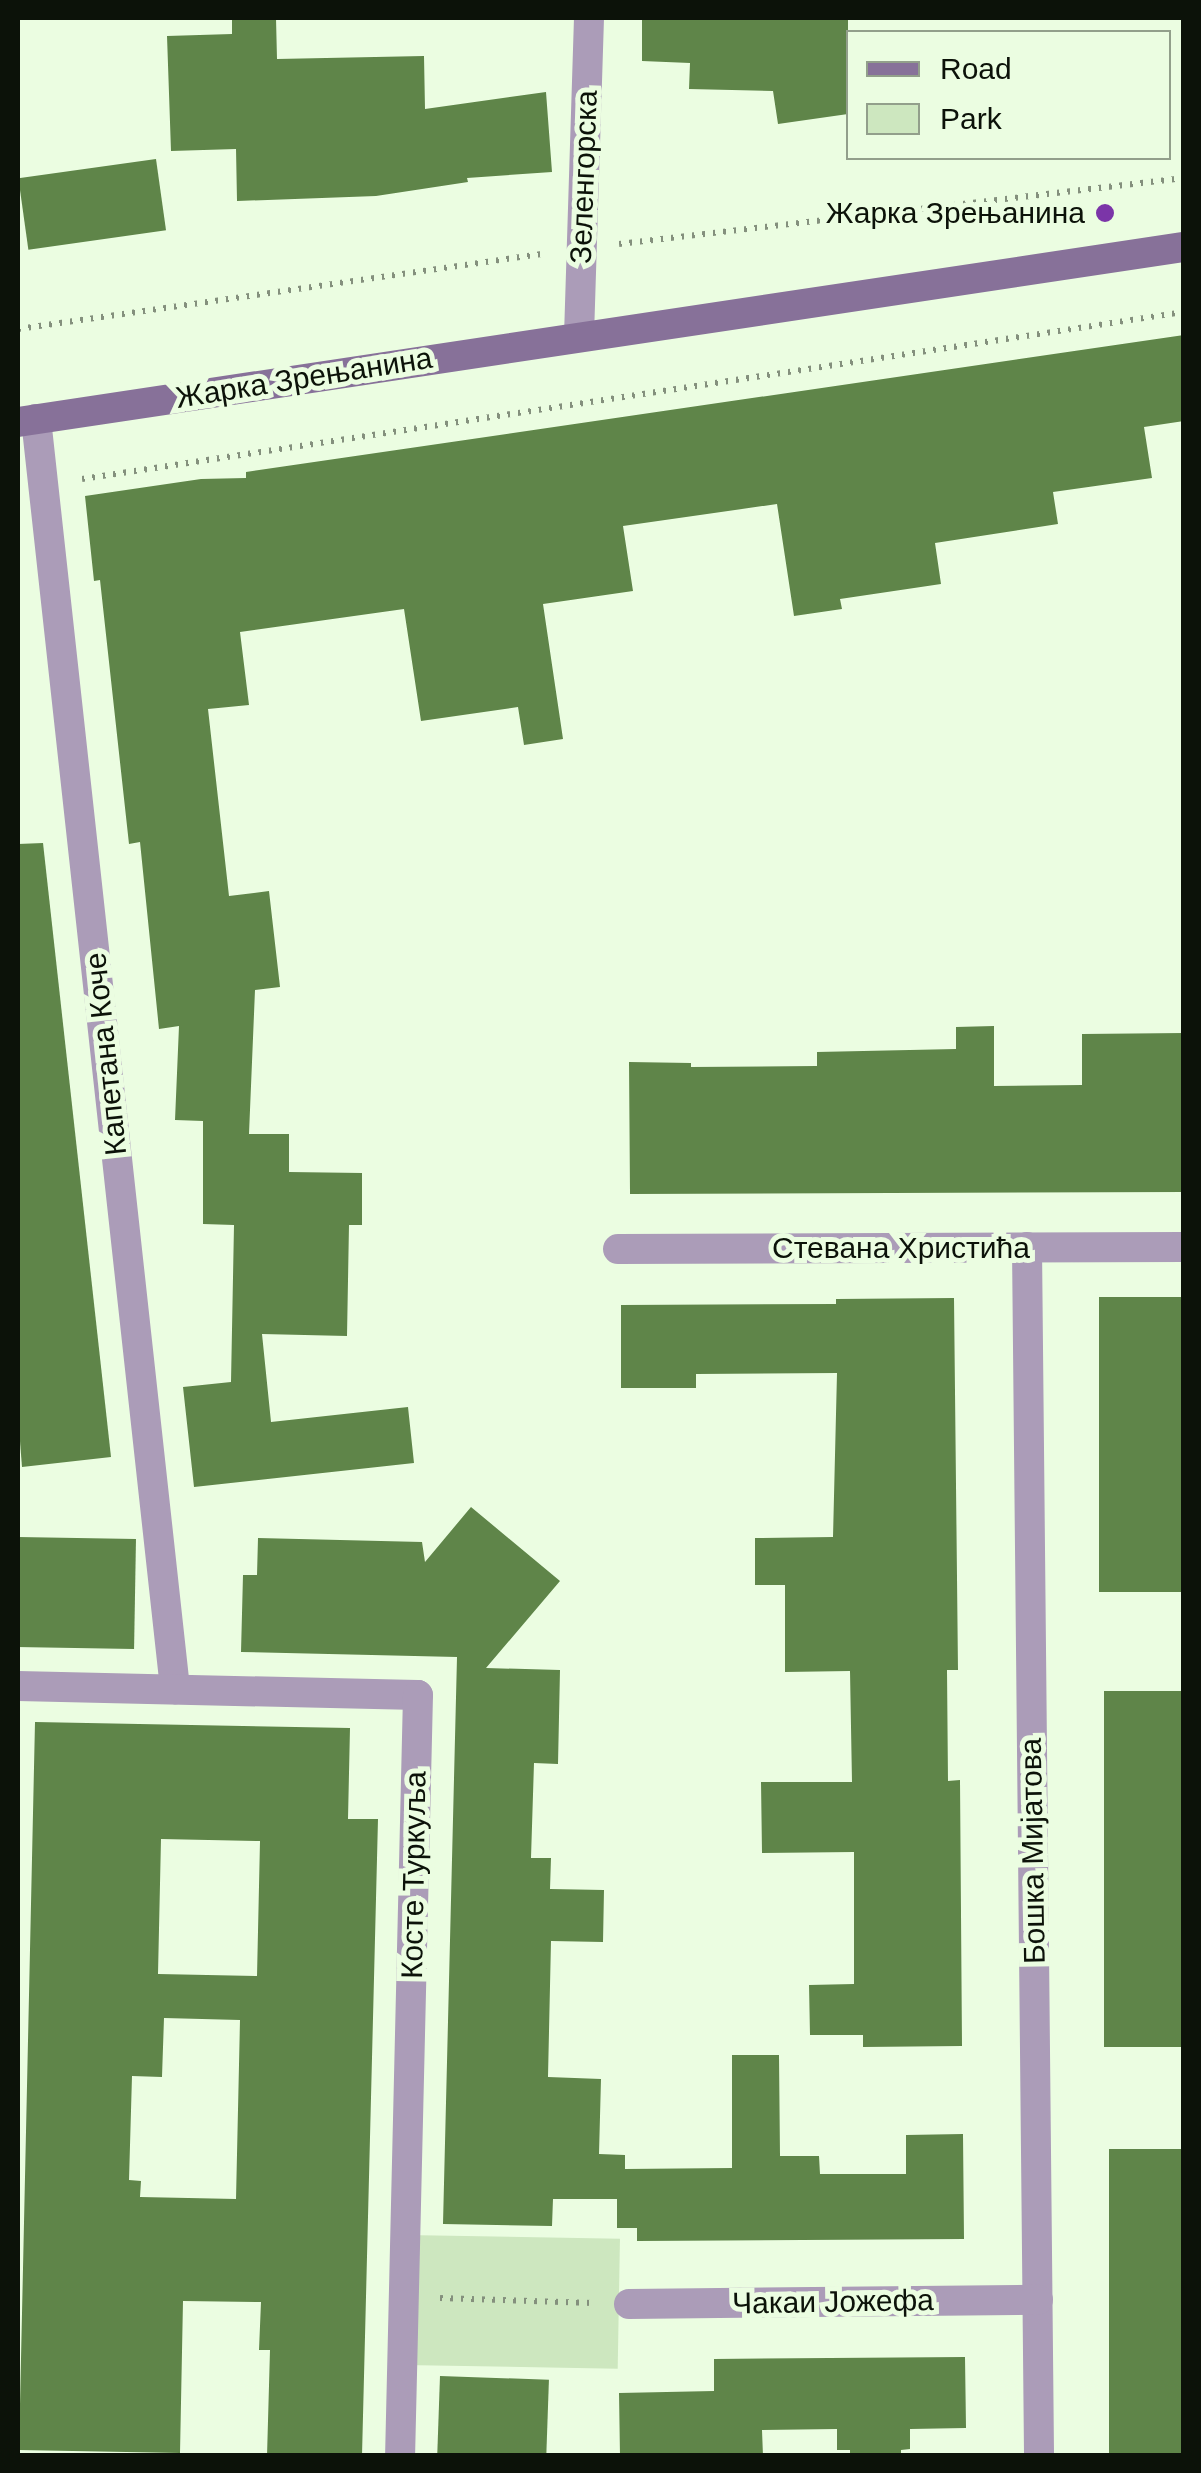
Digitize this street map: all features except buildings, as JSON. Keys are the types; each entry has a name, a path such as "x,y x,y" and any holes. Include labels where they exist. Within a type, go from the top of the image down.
{"main road":[{"name":"Жарка Зрењанина","path":"27,421 1184,247"}],"street":[{"name":"Зеленгорска","path":"579,336 589,18"},
{"name":"Капетана Коче","path":"27,421 43,485 176,1689"},
{"name":"Бошка Мијатова","path":"1027,1247 1039,2456"},
{"name":"Стевана Христића","path":"618,1249 1184,1247"},
{"name":"Косте Туркуља","path":"18,1686 418,1695 400,2456"},
{"name":"Чакаи Јожефа","path":"629,2304 1038,2300"}],"path":[{"path":"43,485 1184,312"},
{"path":"404,2297 629,2304"}],"green space":[{"path":"406,2235 620,2239 618,2369 404,2365"}],"place":[{"name":"Жарка Зрењанина","path":"1105,213"}]}
